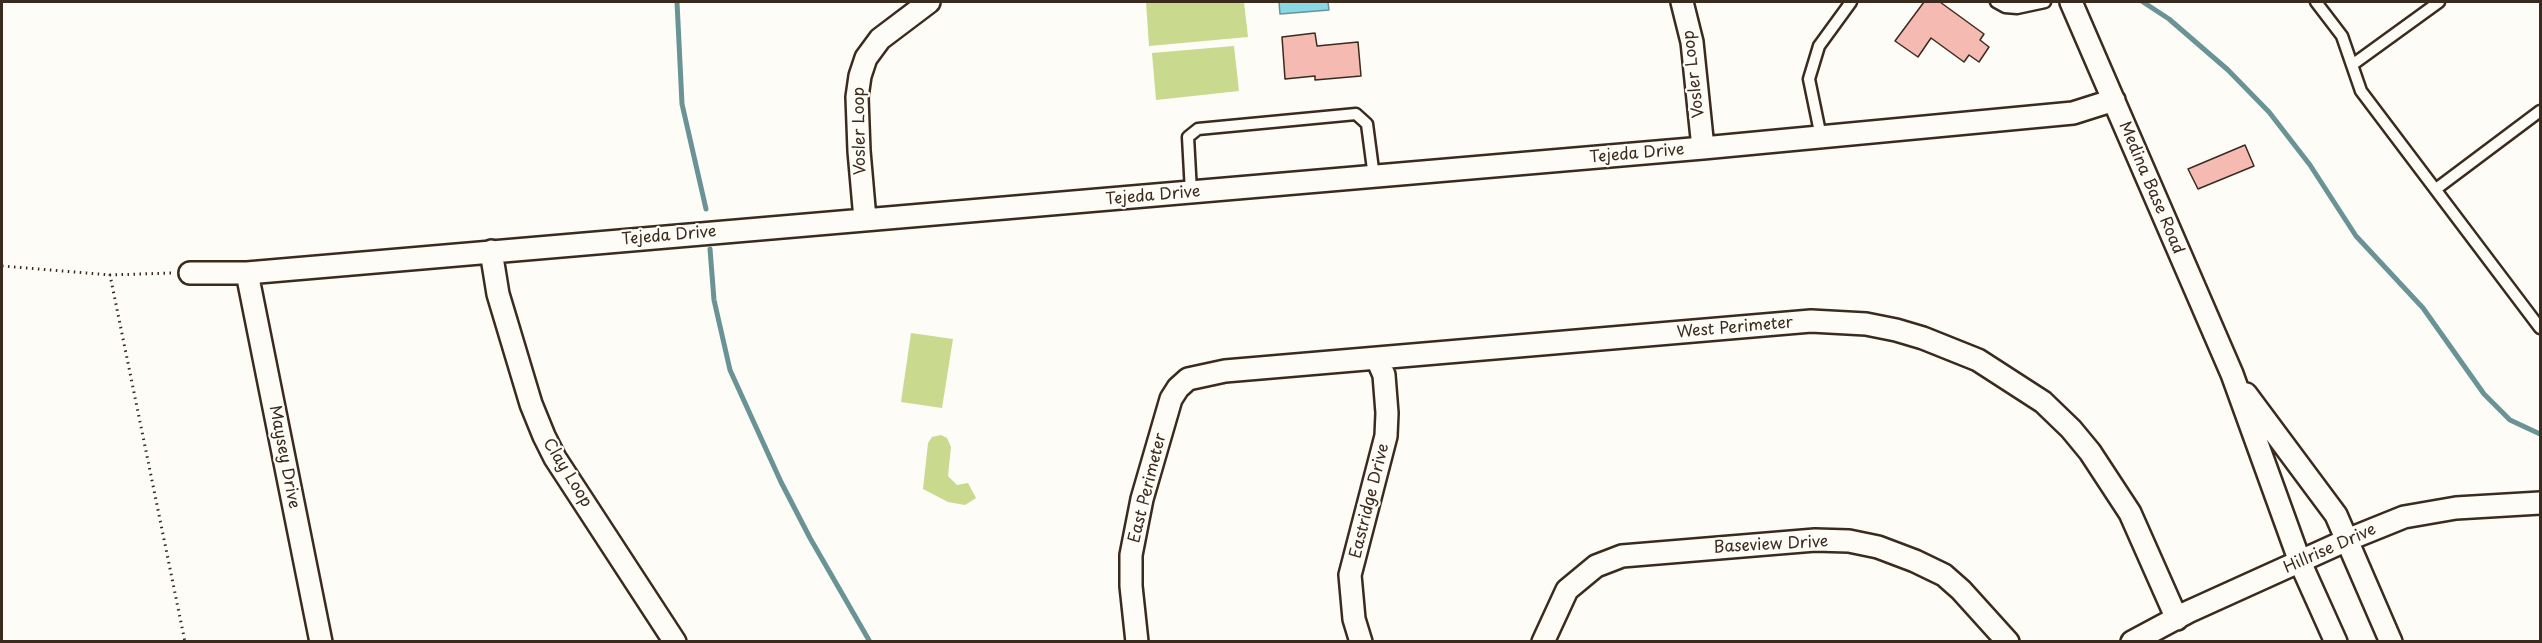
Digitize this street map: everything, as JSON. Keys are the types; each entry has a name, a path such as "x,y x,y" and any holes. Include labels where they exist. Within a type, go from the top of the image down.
{"street":[{"name":"Vosler Loop","path":"865,219 857,97 860,76 866,58 880,39 929,2"},
{"name":"Vosler Loop","path":"1682,2 1692,42 1703,148"},
{"name":"Medina Base Road","path":"2071,2 2232,374 2300,562 2336,642"},
{"name":"Tejeda Drive","path":"190,273 247,273 1703,148 2073,113 2114,100"},
{"name":"Clay Loop","path":"491,251 498,294 531,404 544,436 555,458 675,642"},
{"name":"Maysey Drive","path":"247,273 321,642"},
{"name":"West Perimeter","path":"1169,407 1178,388 1188,379 1225,371 1811,321 1866,324 1905,333 1978,360 2043,402 2071,429 2090,452 2130,513 2176,619"},
{"name":"Eastridge Drive","path":"1361,642 1354,619 1350,575 1386,436 1388,413 1384,375 1377,359"},
{"name":"Medina Base Road","path":"2232,374 2336,515 2391,642"},
{"name":"East Perimeter","path":"1137,642 1131,586 1131,555 1142,499 1169,407"},
{"name":"Hillrise Drive","path":"2132,642 2176,619 2347,540 2404,517 2456,508 2541,503"},
{"name":"Baseview Drive","path":"1543,642 1567,590 1596,566 1622,556 1815,540 1850,542 1878,547 1944,575 1961,590 2008,642"}],"lane":[{"path":"1821,137 1809,79 1819,46 1851,2"},
{"path":"1996,2 2005,7 2017,8 2045,2"},
{"path":"2316,2 2342,36 2361,91 2541,328"},
{"path":"2352,65 2439,2"},
{"path":"2436,189 2541,111"},
{"path":"1191,192 1188,137 1198,129 1356,114 1368,124 1374,177"}],"path":[{"path":"2,266 110,275 190,273"},
{"path":"110,275 185,642"}],"green space":[{"path":"1146,2 1244,2 1248,37 1149,46"},
{"path":"1234,46 1239,91 1156,100 1152,53"},
{"path":"911,333 953,339 942,408 901,402"},
{"path":"941,435 947,438 951,447 948,476 957,485 968,483 976,498 965,505 948,502 923,489 928,443 932,437"}],"water":[{"path":"1279,2 1328,2 1329,10 1280,14"}],"building":[{"path":"1924,2 1940,2 1984,34 1980,40 1989,47 1979,62 1969,55 1964,62 1931,38 1918,57 1895,41"},
{"path":"1315,33 1317,46 1358,42 1361,76 1315,80 1315,76 1285,79 1282,37"},
{"path":"2245,145 2254,166 2198,189 2188,169"}],"waterway":[{"path":"677,2 682,104 706,209"},
{"path":"2143,2 2169,19 2228,70 2269,112 2310,165 2356,236 2423,308 2484,394 2510,420 2540,434"},
{"path":"710,249 714,300 730,370 781,482 810,538 870,642"}]}
